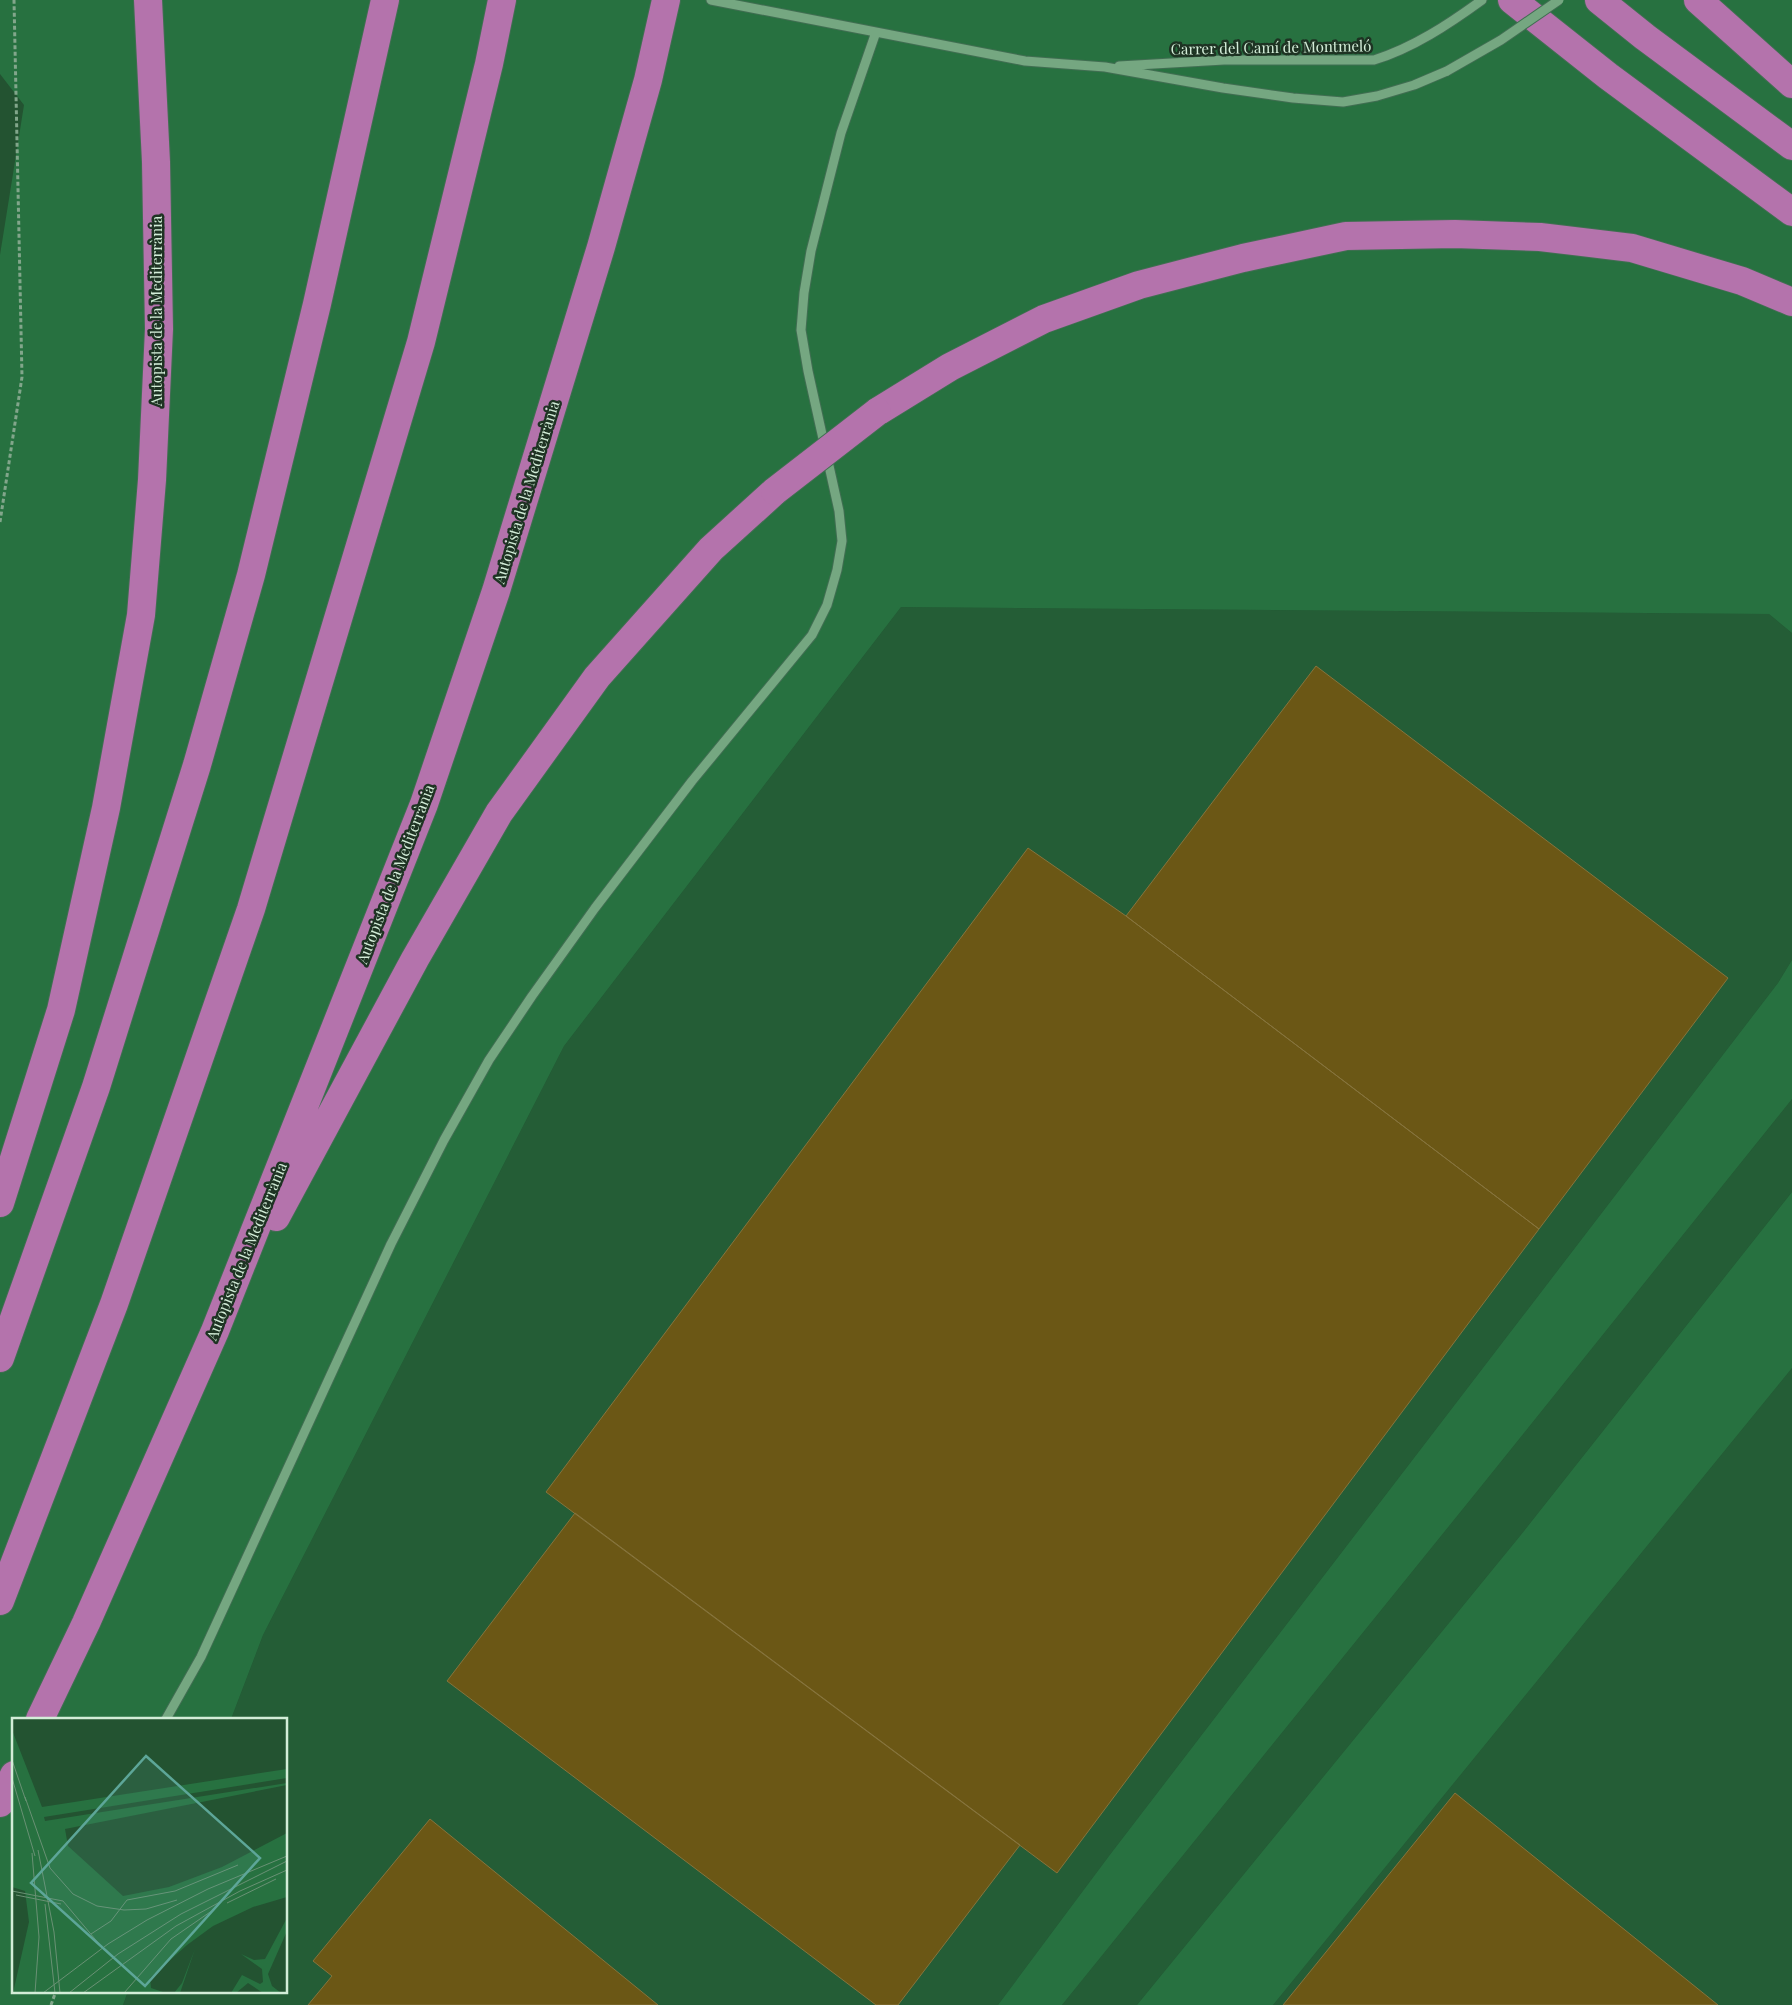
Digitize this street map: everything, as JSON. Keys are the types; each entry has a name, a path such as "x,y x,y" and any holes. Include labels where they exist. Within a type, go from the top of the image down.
{"highway":[{"name":"Autopista de la Mediterrània","path":"0,1203 61,1010 106,808 141,615 152,480 159,329 156,162 148,0"},
{"path":"0,1358 96,1087 202,746 251,575 314,314 385,0"},
{"path":"0,1602 114,1304 251,909 421,342 489,64 502,0"},
{"name":"Autopista de la Mediterrània","path":"40,1718 86,1623 215,1331 424,804 493,600 601,247 648,80 666,0"},
{"path":"1512,0 1608,76 1792,212"},
{"path":"1599,0 1645,37 1792,146"},
{"path":"1698,0 1792,84"},
{"path":"215,1331 415,959 499,813 597,677 710,550 774,491 877,412 950,367 1044,320 1139,285 1243,258 1346,236 1455,234 1540,237 1632,248 1742,282 1792,302"},
{"path":"0,1803 12,1778"}],"street":[{"name":"Carrer del Camí de Montmeló","path":"711,0 1025,61 1105,67 1222,88 1293,98 1343,102 1377,96 1414,85 1447,71 1501,40 1559,0"},
{"name":"Carrer del Camí de Montmeló","path":"1105,67 1224,60 1374,60 1397,53 1416,43 1482,0"},
{"path":"167,1718 201,1657 391,1244 444,1140 489,1060 532,996 612,886 692,781 807,642 827,605 838,570 842,541 840,511 808,371 801,330 804,294 811,251 841,133 876,32"}],"path":[{"path":"0,522 22,377 14,0"},
{"path":"51,2005 56,1992"}],"shaded area":[{"path":"0,0 1792,0 1792,633 1769,614 901,607 564,1046 263,1635 231,1718 12,1718 12,1992 128,1992 123,2005 0,2005 0,255 24,105 0,74"},
{"path":"901,607 1769,614 1792,633 1792,960 1778,983 1109,1856 998,2005 123,2005 128,1992 288,1992 288,1718 231,1718 263,1635 564,1046"},
{"path":"1792,960 1792,1099 1062,2005 998,2005 1109,1856 1778,983"},
{"path":"1792,1099 1792,1192 1520,1536 1137,2005 1062,2005 1483,1484"},
{"path":"1792,1192 1792,1368 1273,2005 1137,2005 1520,1536"},
{"path":"1792,1368 1792,2005 1273,2005"}],"building":[{"path":"1316,666 1728,978 1539,1229 1126,916"},
{"path":"1028,848 1126,916 1539,1229 1057,1873 546,1492"},
{"path":"575,1513 1020,1845 898,2005 876,2005 447,1681"},
{"path":"1455,1793 1718,2005 1283,2005"},
{"path":"430,1819 658,2005 308,2005 332,1976 313,1961"}]}
